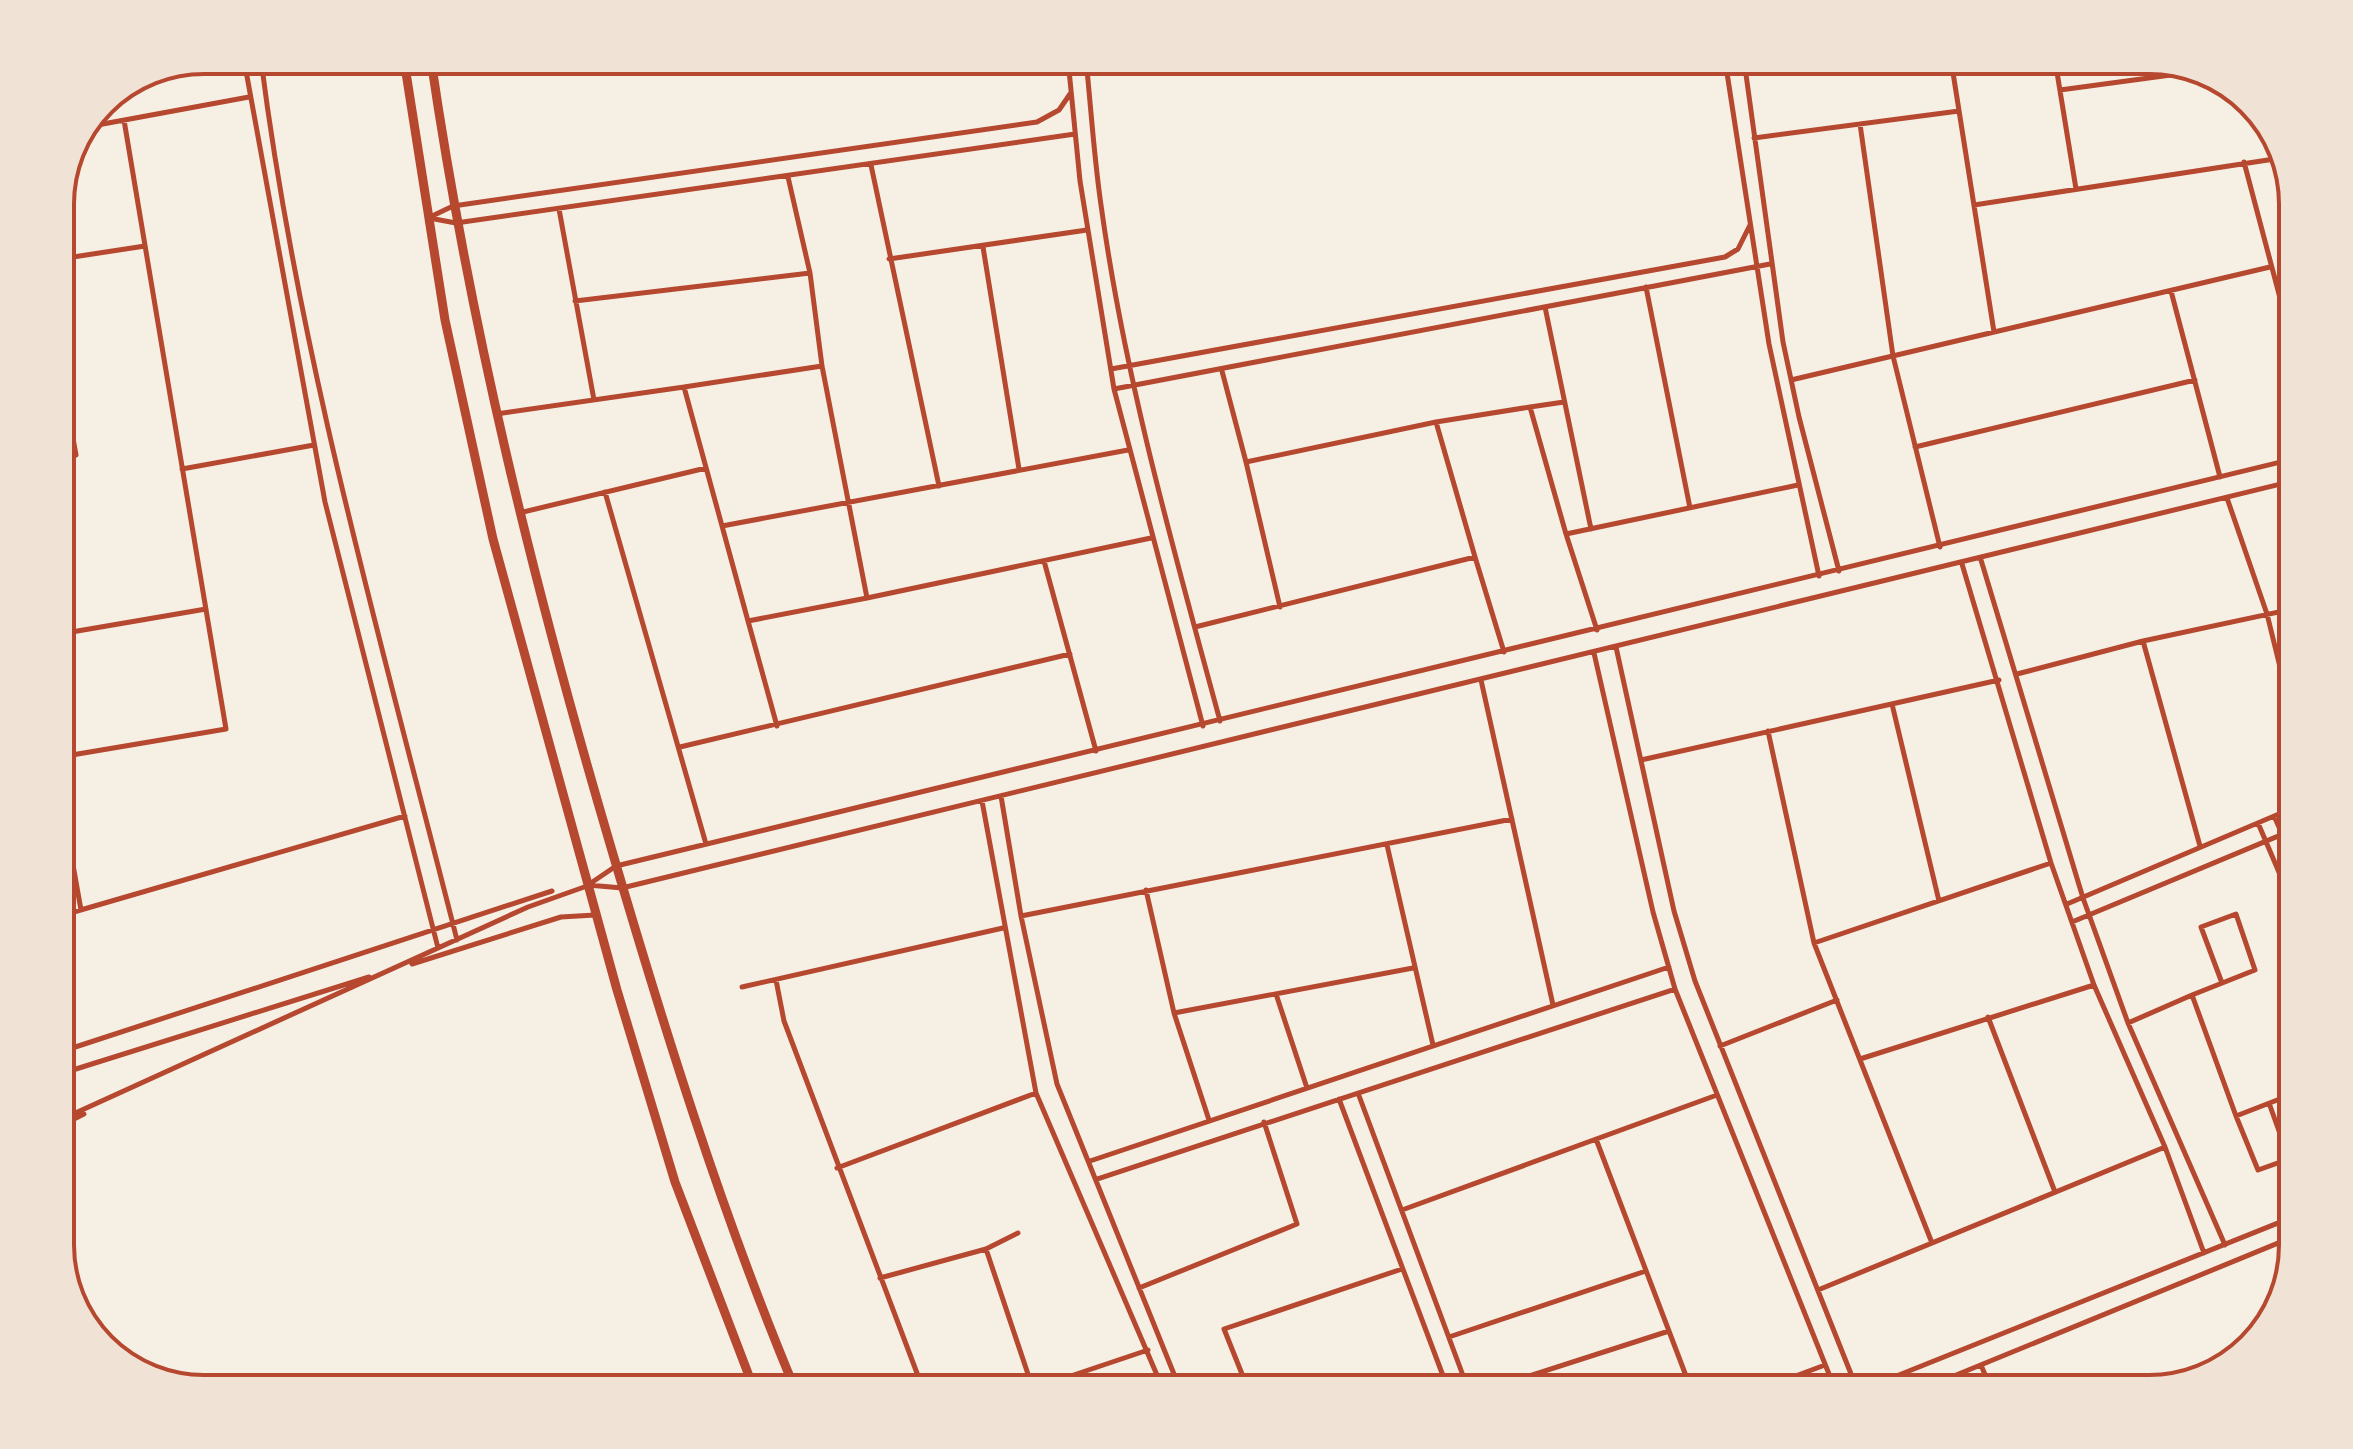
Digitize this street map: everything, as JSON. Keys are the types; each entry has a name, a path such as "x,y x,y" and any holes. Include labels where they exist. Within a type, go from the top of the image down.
{"main road":[{"path":"406,74 428,218 465,421 489,524 596,915 675,1182 749,1375"},
{"path":"433,74 456,223 494,414 518,513 622,888 717,1186 790,1375"}],"street":[{"path":"246,74 314,445 438,948"},
{"path":"263,74 298,284 343,504 457,940"},
{"path":"1069,74 1087,230 1114,389 1203,726"},
{"path":"1087,74 1101,205 1130,366 1220,721"},
{"path":"1727,74 1756,266 1798,485 1819,576"},
{"path":"1746,74 1770,264 1791,380 1839,571"},
{"path":"1953,74 1994,332"},
{"path":"2057,74 2076,189"},
{"path":"2060,90 2168,75"},
{"path":"428,218 453,206 1037,122 1059,110 1071,94"},
{"path":"102,124 249,97"},
{"path":"1753,138 1959,111"},
{"path":"74,755 226,729 124,120"},
{"path":"1860,124 1893,356 1940,547"},
{"path":"428,218 456,223 1075,134"},
{"path":"1974,205 2271,159"},
{"path":"2244,162 2279,298"},
{"path":"871,165 939,486"},
{"path":"788,177 810,273 822,366 867,598"},
{"path":"559,209 594,400"},
{"path":"1111,369 1725,257 1738,249 1750,225"},
{"path":"889,259 1087,230"},
{"path":"74,257 145,246"},
{"path":"983,247 1019,469"},
{"path":"1114,389 1222,371 1770,264"},
{"path":"1791,380 2270,267"},
{"path":"575,301 810,273"},
{"path":"1646,287 1690,508"},
{"path":"2171,291 2220,477"},
{"path":"1545,307 1591,529"},
{"path":"494,414 822,366"},
{"path":"1222,371 1280,607"},
{"path":"1915,447 2195,380"},
{"path":"684,387 777,726"},
{"path":"1246,462 1436,422 1565,402"},
{"path":"1530,407 1597,630"},
{"path":"1436,422 1504,652"},
{"path":"182,469 314,445"},
{"path":"722,526 1128,450"},
{"path":"74,1119 528,907 588,885 616,866 2279,462"},
{"path":"518,513 706,468"},
{"path":"1566,534 1798,485"},
{"path":"588,885 622,888 1981,560 2279,485"},
{"path":"605,492 706,844"},
{"path":"2227,498 2267,614 2279,663"},
{"path":"748,621 1151,538"},
{"path":"1195,627 1475,557"},
{"path":"1981,560 2083,898 2128,1023 2225,1245"},
{"path":"1044,561 1096,751"},
{"path":"1962,564 2051,863 2094,985 2165,1147 2204,1253"},
{"path":"74,632 206,609"},
{"path":"2017,674 2143,641 2279,612"},
{"path":"2143,641 2200,846"},
{"path":"1616,647 1674,911 1720,1046 1851,1375"},
{"path":"1594,653 1675,989 1829,1375"},
{"path":"680,747 1070,654"},
{"path":"1481,680 1553,1005"},
{"path":"1641,760 1999,680"},
{"path":"1892,704 1939,901"},
{"path":"1768,731 1814,943 1932,1243"},
{"path":"1001,796 1021,916 1057,1084 1174,1375"},
{"path":"982,801 1003,928 1036,1093 1158,1375"},
{"path":"2067,904 2279,814"},
{"path":"74,912 405,816"},
{"path":"2274,816 2279,827"},
{"path":"1021,916 1512,819"},
{"path":"2258,823 2279,870"},
{"path":"2072,922 2279,835"},
{"path":"1387,845 1433,1045"},
{"path":"1814,943 2051,863"},
{"path":"74,871 81,910"},
{"path":"1146,890 1174,1013 1209,1121"},
{"path":"74,1047 552,891"},
{"path":"2128,1023 2255,970 2236,914 2201,927 2222,983"},
{"path":"74,1070 561,917 596,915"},
{"path":"742,987 1003,928"},
{"path":"1090,1161 1669,967"},
{"path":"1174,1013 1413,968"},
{"path":"776,980 784,1021 918,1375"},
{"path":"1860,1059 2094,985"},
{"path":"1097,1179 1675,989"},
{"path":"1276,994 1307,1088"},
{"path":"2192,995 2258,1170 2279,1163"},
{"path":"1720,1046 1837,1000"},
{"path":"1988,1017 2055,1192"},
{"path":"837,1168 1036,1093"},
{"path":"1358,1093 1463,1375"},
{"path":"1402,1210 1717,1095"},
{"path":"1339,1099 1442,1375"},
{"path":"2236,1116 2279,1099"},
{"path":"74,1115 106,1102"},
{"path":"2269,1103 2279,1131"},
{"path":"1139,1288 1297,1224 1264,1122"},
{"path":"1596,1139 1686,1375"},
{"path":"1818,1290 2165,1147"},
{"path":"1899,1375 2279,1223"},
{"path":"880,1278 986,1249 1018,1233"},
{"path":"1956,1375 2279,1244"},
{"path":"986,1249 1030,1375"},
{"path":"1242,1375 1224,1329 1402,1269"},
{"path":"1449,1337 1646,1271"},
{"path":"1532,1375 1669,1331"},
{"path":"1073,1375 1148,1350"},
{"path":"1798,1375 1825,1365"},
{"path":"1981,1365 1985,1375"}]}
